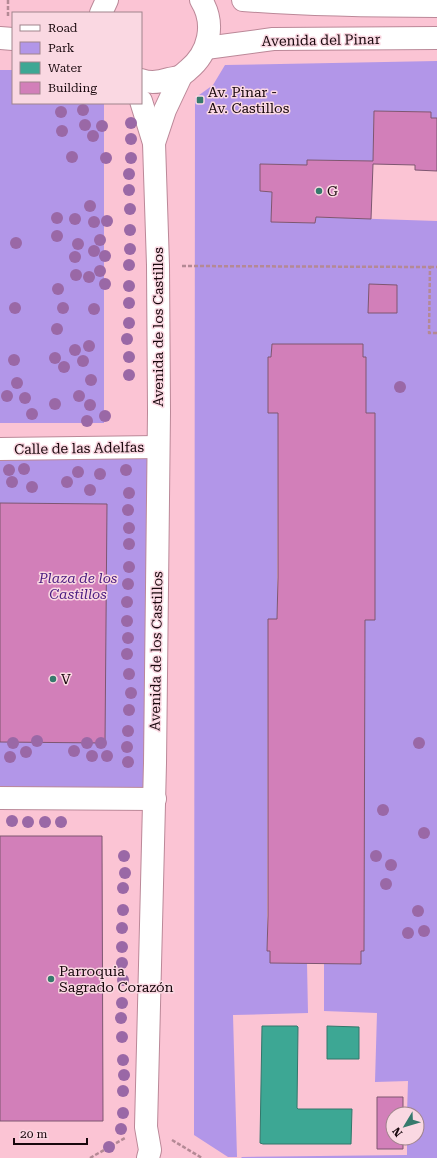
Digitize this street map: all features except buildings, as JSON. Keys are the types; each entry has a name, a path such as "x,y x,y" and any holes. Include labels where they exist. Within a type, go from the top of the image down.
{"street":[{"path":"101,12 107,0"},
{"path":"142,80 145,82 162,82 181,76 196,64 206,48 210,28 206,8 201,0"},
{"path":"243,0 275,3 374,3 437,6"},
{"path":"0,38 12,39"},
{"name":"Avenida del Pinar","path":"206,48 273,39 437,38"},
{"name":"Avenida de los Castillos","path":"154,143 165,110 181,76"},
{"name":"Avenida de los Castillos","path":"142,104 154,143 158,265 155,799 146,1127 150,1150 148,1158"},
{"name":"Calle de las Adelfas","path":"0,449 158,447"},
{"path":"0,798 155,799"}],"path":[{"path":"158,265 437,267"},
{"path":"430,267 429,333 437,333"}],"green space":[{"path":"437,61 437,118 431,118 430,112 374,111 373,161 307,160 307,165 260,164 260,191 272,192 271,222 315,223 316,217 437,221 437,1158 241,1157 407,1155 407,1146 425,1146 425,1106 407,1106 408,1081 375,1082 377,1013 324,1011 324,963 361,964 361,951 364,950 365,620 375,619 375,413 366,413 366,357 363,357 363,344 272,344 271,357 268,357 278,413 277,619 268,620 267,950 270,951 270,963 307,963 308,1013 233,1015 237,1157 228,1157 194,1135 195,98 213,85 225,65"},
{"path":"0,70 12,70 12,104 104,104 104,423 0,423"},
{"name":"Plaza de los Castillos","path":"158,447 155,799 0,798 0,449"}],"water":[{"path":"262,1026 298,1027 297,1108 352,1109 351,1144 260,1143"},
{"path":"327,1026 359,1027 359,1059 327,1059"}],"place":[{"name":"Av. Pinar - Av. Castillos","path":"200,100"},
{"name":"G","path":"319,191"},
{"name":"V","path":"53,679"},
{"name":"Parroquia Sagrado Corazón","path":"51,979"}]}
